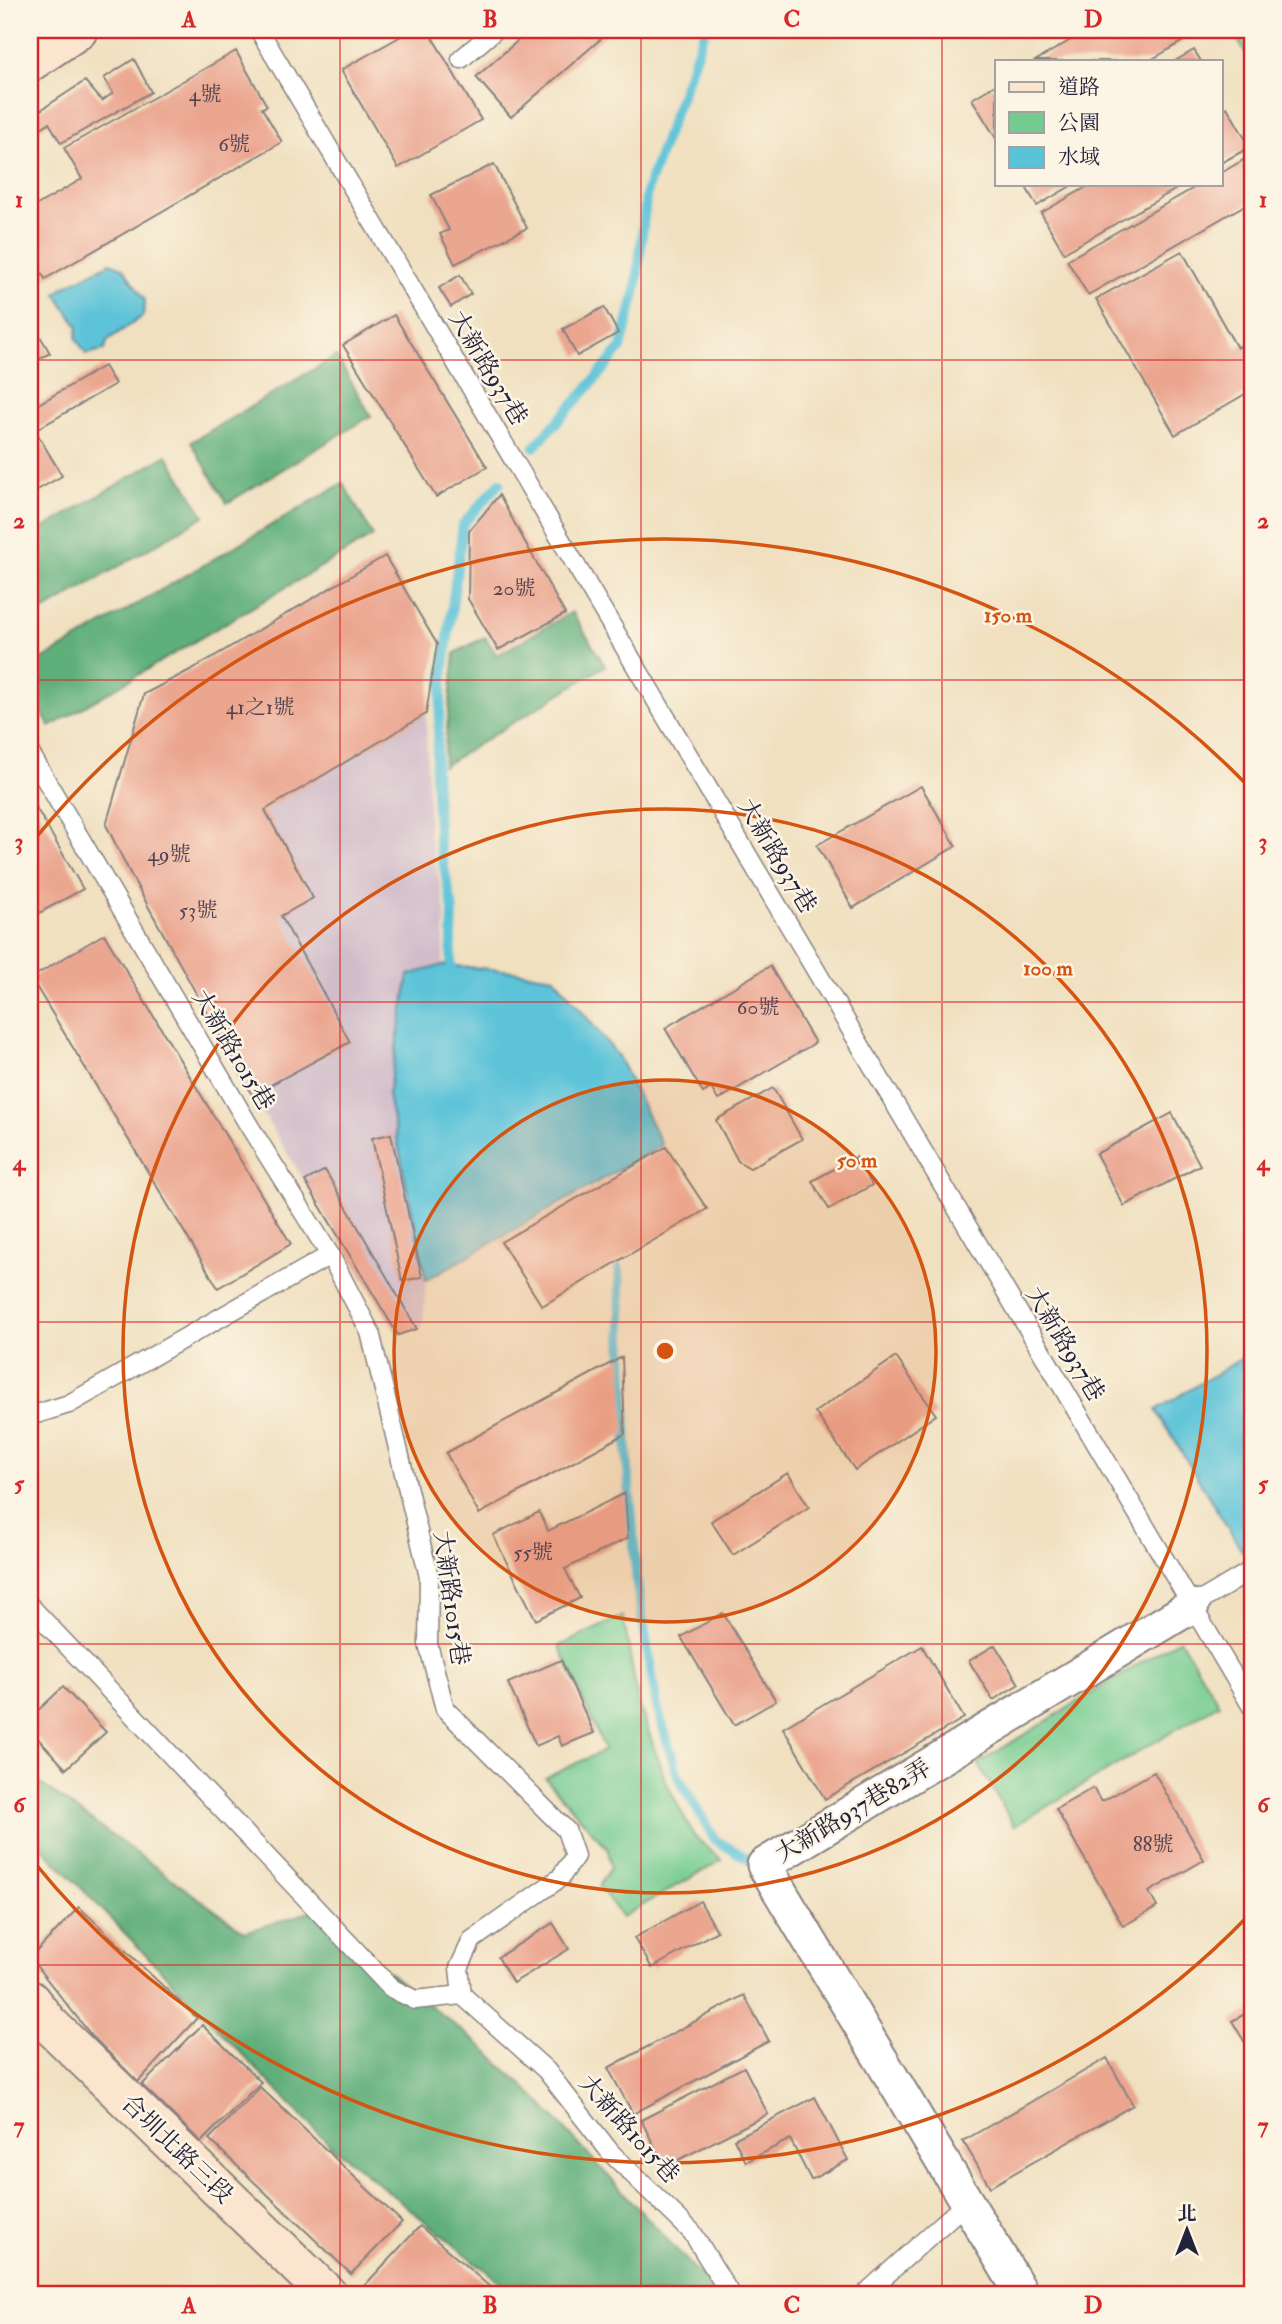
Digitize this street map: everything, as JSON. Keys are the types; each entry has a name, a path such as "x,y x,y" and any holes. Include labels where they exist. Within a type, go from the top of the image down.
{"street":[{"path":"30,62 78,30"},
{"name":"大新路937巷82弄","path":"1023,2294 764,1865 1192,1606"},
{"name":"合圳北路三段","path":"30,2000 48,2023 327,2294"}],"lane":[{"name":"大新路937巷","path":"259,30 1252,1707"},
{"path":"461,59 495,30"},
{"name":"大新路1015巷","path":"30,753 248,1124 330,1255 370,1332 429,1577 428,1644 445,1709 566,1830 575,1856 560,1878 472,1940 459,1968 462,1995 546,2070 611,2153 692,2232 730,2294"},
{"path":"30,1416 69,1404 330,1255"},
{"path":"1192,1606 1252,1570"},
{"path":"30,1606 391,1988 415,2000 462,1995"},
{"path":"865,2294 967,2202"}],"shaded area":[{"path":"426,714 429,834 445,909 443,965 409,976 388,1095 426,1280 423,1326 398,1335 252,1095 350,1042 281,916 265,810"}],"green space":[{"path":"1243,30 1252,30 1252,64 1235,35"},
{"path":"336,356 371,416 227,503 191,442"},
{"path":"167,455 204,516 30,619 30,536"},
{"path":"343,483 373,536 50,727 30,693 30,667"},
{"path":"572,612 605,666 443,766 455,653 485,637 497,655"},
{"path":"623,1616 638,1701 666,1782 694,1836 722,1860 622,1917 599,1886 611,1867 608,1849 545,1778 605,1750 559,1646"},
{"path":"1180,1639 1219,1704 1014,1826 978,1763"},
{"path":"30,1776 245,1932 312,1911 481,2046 535,2097 704,2279 710,2294 515,2294 327,2142 30,1835"}],"water":[{"path":"110,263 123,268 145,300 143,316 108,340 104,350 86,354 76,338 78,327 56,294"},
{"path":"443,965 554,977 618,1056 662,1145 426,1280 388,1095 409,975"},
{"path":"1252,1352 1252,1545 1242,1551 1156,1410"}],"building":[{"path":"412,30 428,30 481,120 398,168 341,70"},
{"path":"530,30 611,30 511,117 476,77"},
{"path":"1088,30 1188,30 1192,36 1151,60 1037,60"},
{"path":"1194,50 1200,60 1177,60"},
{"path":"236,51 267,106 262,108 282,142 45,279 30,253 30,209 82,179 64,148"},
{"path":"134,59 151,92 61,143 49,123 30,135 30,117 85,81 102,101 113,93 104,78"},
{"path":"995,85 995,137 972,99"},
{"path":"1227,107 1250,147 1222,162 1222,110"},
{"path":"1252,155 1252,201 1088,295 1067,260 1197,186 1222,186 1222,172"},
{"path":"494,164 527,228 455,264 440,234 449,230 431,195"},
{"path":"1025,186 1071,186 1037,206"},
{"path":"1088,186 1181,186 1064,253 1041,213"},
{"path":"1182,251 1237,348 1252,339 1252,390 1175,435 1096,299"},
{"path":"460,275 471,294 451,307 439,288"},
{"path":"604,307 618,333 577,356 563,329"},
{"path":"394,315 487,467 436,497 343,345"},
{"path":"30,319 50,353 30,364"},
{"path":"104,366 115,384 39,428 30,409"},
{"path":"38,435 62,476 30,494 30,440"},
{"path":"499,495 565,614 498,650 468,599 469,531"},
{"path":"385,556 437,644 426,714 265,810 313,898 281,916 350,1042 252,1095 106,825 144,694 194,668"},
{"path":"921,786 956,846 853,908 817,845"},
{"path":"30,797 83,889 32,917 30,914"},
{"path":"104,934 291,1244 218,1288 31,978"},
{"path":"770,966 815,1043 718,1100 711,1088 703,1093 665,1028"},
{"path":"773,1088 802,1139 750,1168 738,1161 716,1120"},
{"path":"1172,1113 1200,1165 1124,1206 1096,1154"},
{"path":"391,1134 422,1277 402,1281 372,1138"},
{"path":"666,1147 707,1209 542,1306 501,1242"},
{"path":"856,1157 872,1185 829,1209 812,1181"},
{"path":"325,1170 417,1329 398,1335 305,1181"},
{"path":"622,1357 625,1434 479,1514 446,1453"},
{"path":"896,1357 936,1415 855,1470 815,1412"},
{"path":"788,1473 809,1507 733,1555 711,1521"},
{"path":"625,1493 628,1538 565,1569 580,1598 536,1620 493,1535 539,1512 548,1531"},
{"path":"723,1613 776,1701 734,1725 681,1637"},
{"path":"995,1645 1019,1684 993,1700 969,1661"},
{"path":"922,1646 964,1718 825,1799 783,1728"},
{"path":"561,1660 594,1733 562,1746 558,1736 536,1746 508,1683"},
{"path":"63,1687 106,1732 66,1769 30,1730 30,1718"},
{"path":"1154,1772 1204,1860 1149,1892 1157,1907 1123,1926 1056,1809 1093,1788 1101,1802"},
{"path":"700,1901 717,1931 652,1968 634,1938"},
{"path":"79,1907 197,2018 138,2082 92,2036 30,1958"},
{"path":"553,1923 569,1949 513,1983 498,1957"},
{"path":"744,1995 769,2041 633,2114 608,2068"},
{"path":"1252,2010 1252,2043 1247,2046 1232,2021"},
{"path":"202,2025 261,2082 201,2142 142,2085"},
{"path":"1107,2058 1133,2105 990,2187 963,2141"},
{"path":"744,2067 768,2114 665,2167 641,2120"},
{"path":"260,2087 402,2222 351,2274 209,2139"},
{"path":"815,2097 848,2160 811,2180 790,2139 746,2162 734,2139"},
{"path":"420,2226 498,2294 376,2294 365,2285"}],"waterway":[{"path":"534,447 621,348 636,289 647,189 705,30"},
{"path":"451,965 453,910 439,844 435,772 443,675 463,524 500,483"},
{"path":"619,1269 628,1470 637,1584 657,1707 678,1776 715,1840 749,1859"}]}
